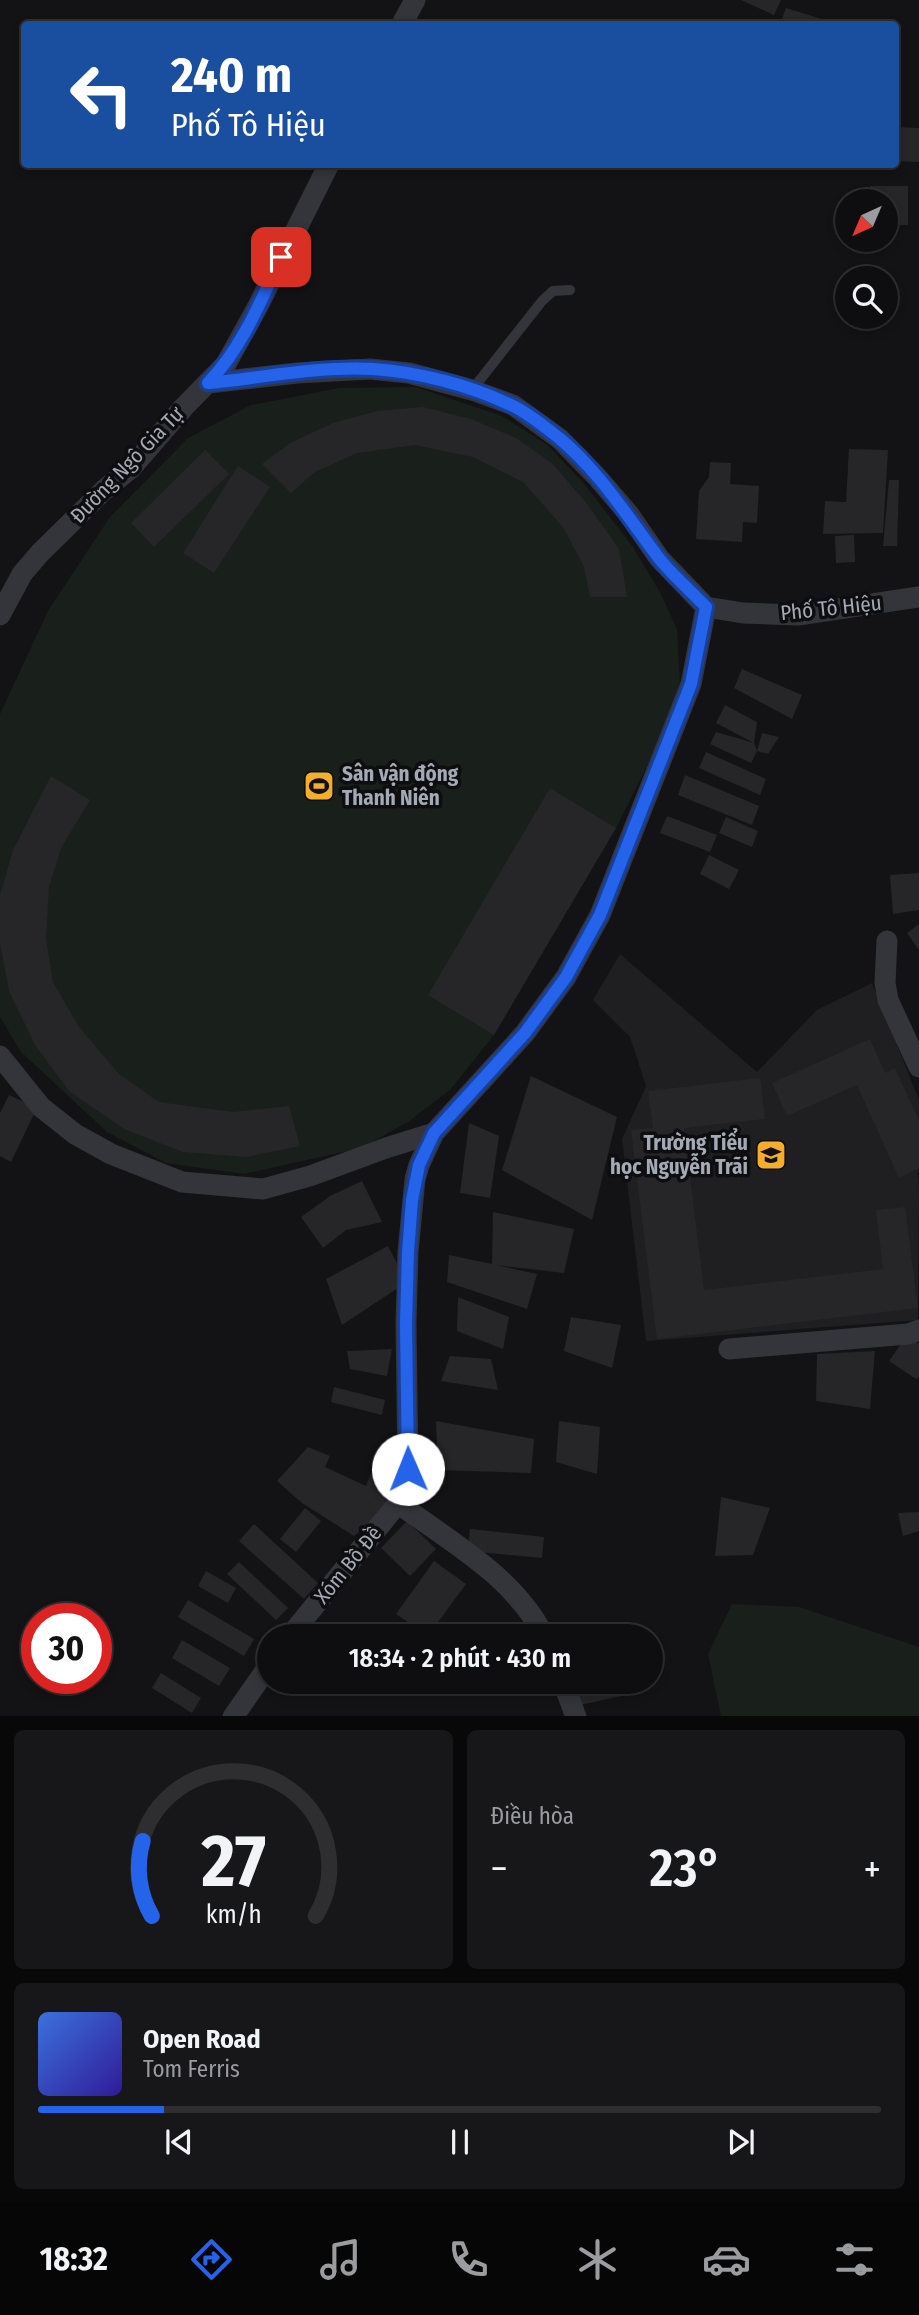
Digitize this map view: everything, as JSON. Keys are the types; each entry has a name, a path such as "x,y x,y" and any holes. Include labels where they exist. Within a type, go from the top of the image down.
{"street":[{"path":"404,21 415,0"},
{"name":"Đường Ngô Gia Tự","path":"0,615 22,574 40,553 131,468 226,364 327,168"},
{"path":"208,383 297,373 370,369 409,373 472,390 513,405 560,439 628,513 659,558 706,607"},
{"name":"Phố Tô Hiệu","path":"706,607 743,613 798,615 919,597"},
{"name":"Xóm Bồ Đề","path":"300,1624 398,1503 408,1469 406,1324 412,1200 419,1165 434,1133 533,1022 566,977 600,915 691,684 706,607"},
{"path":"887,941 884,983 888,1000 919,1067"},
{"path":"0,1056 41,1107 75,1135 123,1159 182,1182 263,1189 353,1162 434,1133"},
{"path":"730,1349 908,1334 919,1330"},
{"path":"398,1503 506,1583 538,1624"},
{"path":"234,1716 257,1683"},
{"path":"567,1694 576,1716"}],"lane":[{"path":"472,390 542,301 553,290 570,290"}],"shaded area":[{"name":"Sân vận động Thanh Niên","path":"416,387 502,416 549,446 586,486 633,547 661,594 677,629 680,684 658,744 616,828 494,1035 450,1090 408,1122 361,1148 244,1174 166,1163 107,1132 21,1052 0,1017 0,714 49,609 110,517 188,438 251,405 339,388"},
{"name":"Trường Tiểu học Nguyễn Trãi","path":"620,954 757,1072 817,1010 872,983 919,1100 918,1320 646,1341 622,1139 646,1086 630,1037 593,1000"},
{"path":"732,1604 799,1607 919,1647 919,1716 721,1716 708,1654"}],"building":[{"path":"741,0 781,0 774,15"},
{"path":"786,8 828,21 781,21"},
{"path":"899,127 919,128 919,162 899,161"},
{"path":"870,186 908,186 908,225 898,225 898,189 870,189"},
{"path":"423,407 471,419 516,438 553,464 588,505 619,549 627,597 590,597 584,567 563,527 523,482 473,457 415,445 357,453 315,472 291,493 262,464 290,443 333,423 377,411"},
{"path":"849,449 888,450 883,533 823,534 825,501 846,502"},
{"path":"205,450 229,474 154,547 131,523"},
{"path":"710,462 731,463 730,484 759,486 757,523 743,522 742,542 696,539 699,491 709,477"},
{"path":"238,466 270,487 214,573 183,553"},
{"path":"889,480 899,480 897,546 883,546"},
{"path":"854,535 855,562 836,563 835,536"},
{"path":"742,669 802,695 792,719 734,688"},
{"path":"725,705 757,722 754,743 716,723"},
{"path":"716,732 754,743 757,751 751,763 710,744"},
{"path":"762,733 779,737 768,754 757,751"},
{"path":"706,752 766,779 760,795 699,768"},
{"path":"685,775 759,806 752,825 678,795"},
{"path":"51,776 90,800 61,848 49,887 46,938 53,982 79,1027 119,1074 159,1102 233,1112 289,1106 300,1146 246,1157 183,1152 124,1129 69,1091 35,1045 9,991 0,943 0,895 13,850"},
{"path":"550,788 616,828 494,1035 428,995"},
{"path":"667,816 717,835 710,852 660,833"},
{"path":"726,817 758,831 752,847 719,833"},
{"path":"709,855 739,870 729,889 700,874"},
{"path":"919,873 919,910 893,914 890,875"},
{"path":"919,924 919,950 907,933"},
{"path":"870,1039 885,1073 895,1068 919,1121 919,1168 899,1178 857,1085 787,1116 772,1083"},
{"path":"531,1076 617,1117 592,1220 502,1170"},
{"path":"760,1078 765,1119 684,1128 704,1290 883,1269 876,1210 905,1207 918,1308 657,1339 631,1130 653,1128 648,1091"},
{"path":"9,1095 37,1108 11,1162 0,1156 0,1113"},
{"path":"469,1123 499,1136 490,1198 460,1193"},
{"path":"362,1181 382,1222 346,1230 323,1248 301,1217 330,1196"},
{"path":"493,1212 574,1229 564,1273 496,1265 537,1274 527,1309 447,1282 449,1255 492,1264"},
{"path":"388,1246 407,1282 342,1325 326,1279"},
{"path":"458,1297 509,1317 503,1349 457,1331"},
{"path":"571,1317 621,1325 612,1368 564,1351"},
{"path":"908,1334 919,1344 919,1377 916,1379 889,1361"},
{"path":"392,1349 387,1376 350,1369 347,1351"},
{"path":"875,1351 870,1409 816,1401 817,1354"},
{"path":"450,1356 491,1359 498,1390 441,1381"},
{"path":"334,1387 385,1400 382,1415 331,1402"},
{"path":"436,1421 534,1439 531,1473 438,1470"},
{"path":"559,1421 600,1427 597,1474 556,1462"},
{"path":"308,1447 330,1456 325,1467 366,1486 372,1470 395,1480 380,1514 354,1536 302,1503 277,1481"},
{"path":"721,1497 770,1508 753,1555 715,1556"},
{"path":"305,1508 321,1521 296,1552 280,1539"},
{"path":"919,1512 919,1531 903,1536 898,1513"},
{"path":"407,1521 436,1549 410,1576 381,1548"},
{"path":"254,1524 318,1583 304,1599 239,1541"},
{"path":"470,1529 544,1537 542,1558 468,1551"},
{"path":"434,1561 466,1584 437,1624 411,1624 396,1614"},
{"path":"239,1562 288,1608 276,1620 227,1574"},
{"path":"206,1571 236,1588 228,1603 198,1586"},
{"path":"188,1600 254,1639 244,1656 178,1617"},
{"path":"182,1640 230,1668 219,1686 172,1658"},
{"path":"161,1673 201,1698 192,1713 152,1688"},
{"path":"429,1694 462,1694 462,1695"},
{"path":"578,1694 626,1695 580,1705"}],"place":[{"name":"Sân vận động Thanh Niên","path":"319,786"},
{"name":"Trường Tiểu học Nguyễn Trãi","path":"771,1155"}],"route":[{"path":"281,257 226,364 208,383 297,373 370,369 409,373 472,390 513,405 560,439 597,477 628,513 659,558 706,607 691,684 600,915 566,977 525,1033 434,1133 419,1165 412,1200 408,1252 408,1469"}]}
